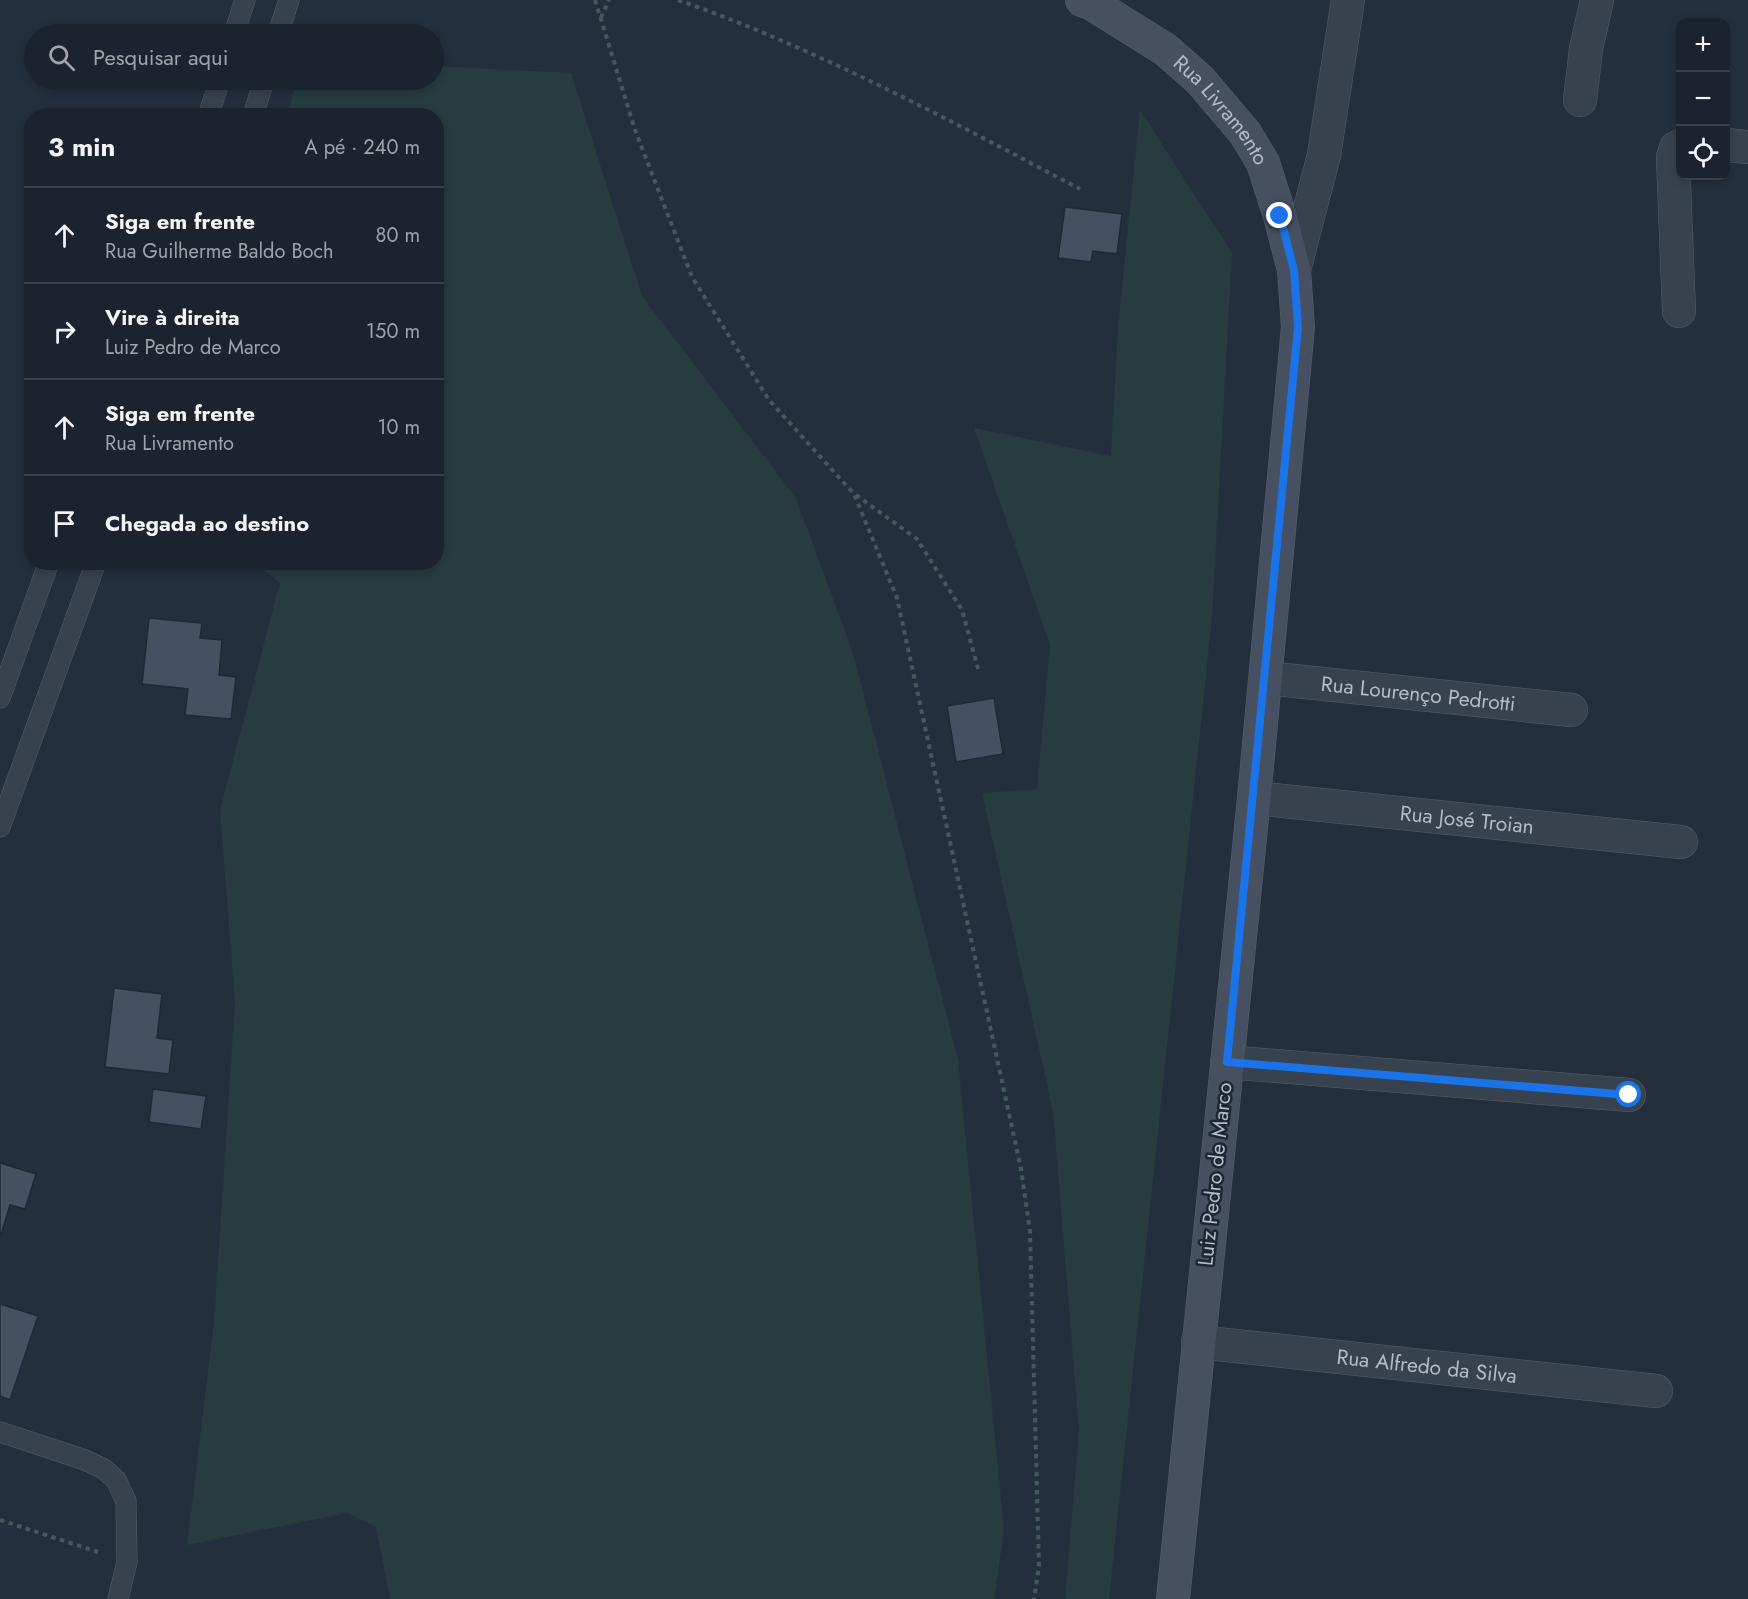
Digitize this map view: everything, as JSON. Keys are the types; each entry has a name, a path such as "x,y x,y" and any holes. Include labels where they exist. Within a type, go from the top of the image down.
{"main road":[{"name":"Rua Livramento","path":"1082,0 1091,3 1166,50 1200,80 1245,133 1263,163 1294,270"},
{"name":"Luiz Pedro de Marco","path":"1173,1599 1266,678 1298,327 1294,270"}],"street":[{"name":"Luiz Pedro de Marco","path":"1294,270 1324,155 1348,0"},
{"path":"1580,100 1586,49 1597,0"},
{"path":"1730,145 1748,147"},
{"path":"1676,148 1674,157 1679,311"},
{"name":"Rua Lourenço Pedrotti","path":"1266,678 1571,710"},
{"name":"Rua José Troian","path":"1254,798 1681,842"},
{"path":"1227,1062 1629,1095"},
{"name":"Rua Alfredo da Silva","path":"1198,1342 1656,1391"}],"lane":[{"path":"237,24 245,0"},
{"path":"281,24 289,0"},
{"path":"211,108 217,90"},
{"path":"255,108 261,90"},
{"path":"0,698 46,570"},
{"path":"0,827 93,570"},
{"path":"0,1432 85,1460 104,1469 116,1480 126,1501 128,1562 118,1599"}],"path":[{"path":"596,0 635,130 692,277 769,400 854,494 917,539 962,610 979,672"},
{"path":"601,18 609,0"},
{"path":"678,0 815,54 1080,189"},
{"path":"854,494 897,597 1021,1169 1030,1231 1032,1296 1039,1566 1034,1599"},
{"path":"0,1520 128,1562"}],"green space":[{"path":"444,67 571,73 642,296 796,498 853,653 958,1060 1004,1530 994,1599 390,1599 376,1527 347,1513 187,1545 214,1322 235,1002 220,810 280,583 264,570 444,570 444,108 290,108 294,90 444,90"},
{"path":"1140,110 1232,253 1212,618 1109,1599 1065,1599 1079,1431 1053,1111 982,793 1037,789 1050,645 974,428 1111,456 1118,328"}],"building":[{"path":"1065,207 1122,214 1117,254 1093,251 1091,262 1058,258"},
{"path":"149,618 202,623 200,638 222,640 219,675 236,677 231,719 185,715 188,689 142,684"},
{"path":"994,698 1003,754 956,762 947,706"},
{"path":"114,988 162,994 157,1038 173,1040 169,1074 105,1067"},
{"path":"153,1089 206,1096 201,1129 149,1122"},
{"path":"0,1163 36,1174 25,1209 10,1205 0,1238"},
{"path":"0,1304 38,1316 10,1400 0,1396"}],"route":[{"path":"1280,216 1294,270 1298,327 1266,678 1227,1062 1629,1095"}]}
